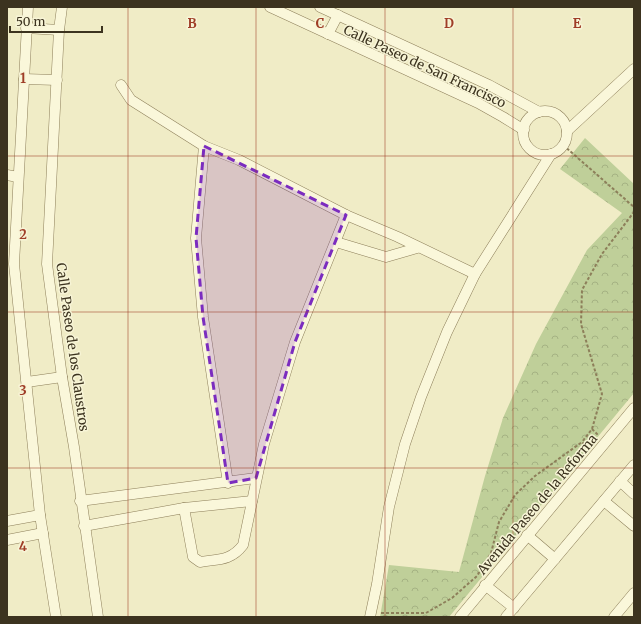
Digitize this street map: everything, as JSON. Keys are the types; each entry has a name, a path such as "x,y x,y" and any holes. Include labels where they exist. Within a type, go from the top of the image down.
{"street":[{"path":"28,7 14,264 40,515 56,617"},
{"name":"Calle Paseo de los Claustros","path":"62,7 59,30 47,264 62,377 74,447 80,501 98,617"},
{"name":"Calle Paseo de San Francisco","path":"270,7 478,103 524,130"},
{"name":"Calle Paseo de San Francisco","path":"320,7 489,85 539,112"},
{"path":"328,34 338,15"},
{"path":"26,28 59,30"},
{"path":"371,615 389,507 405,444 421,397 444,339 476,274 551,154 563,145 567,130 634,69"},
{"path":"24,79 57,80"},
{"path":"121,85 132,100 204,146 239,160 346,215 398,237 417,248 476,274"},
{"path":"551,154 542,155 534,152 528,147 524,139 526,123 531,116 539,112 546,111 554,113 560,117 567,130"},
{"path":"204,146 196,238 203,317 228,483"},
{"path":"7,175 18,177"},
{"path":"184,508 193,557 196,561 200,562 230,558 238,552 243,545 264,444 295,342 346,215"},
{"path":"336,242 386,257 417,248"},
{"path":"26,382 62,377"},
{"name":"Avenida Paseo de la Reforma","path":"460,617 485,585 634,408"},
{"path":"506,617 634,465"},
{"path":"80,501 228,483 256,478"},
{"path":"620,481 634,494"},
{"path":"84,526 184,508 252,501"},
{"path":"604,501 634,526"},
{"path":"7,522 40,515"},
{"path":"7,540 43,533"},
{"path":"527,535 555,559"},
{"path":"485,585 514,608"},
{"path":"614,617 634,593"}],"path":[{"path":"563,145 634,207"},
{"path":"371,615 426,613 452,598 477,576 491,553 499,522 515,495 535,476 582,442 592,429 602,394 581,324 582,290 602,254 634,212"},
{"path":"582,442 595,455"}],"highlighted area":[{"path":"204,146 346,215 295,342 256,478 228,483 203,317 196,238"}],"green space":[{"path":"585,138 634,184 634,393 449,617 380,617 389,565 459,572 485,476 503,418 536,344 587,250 622,213 560,169"}]}
